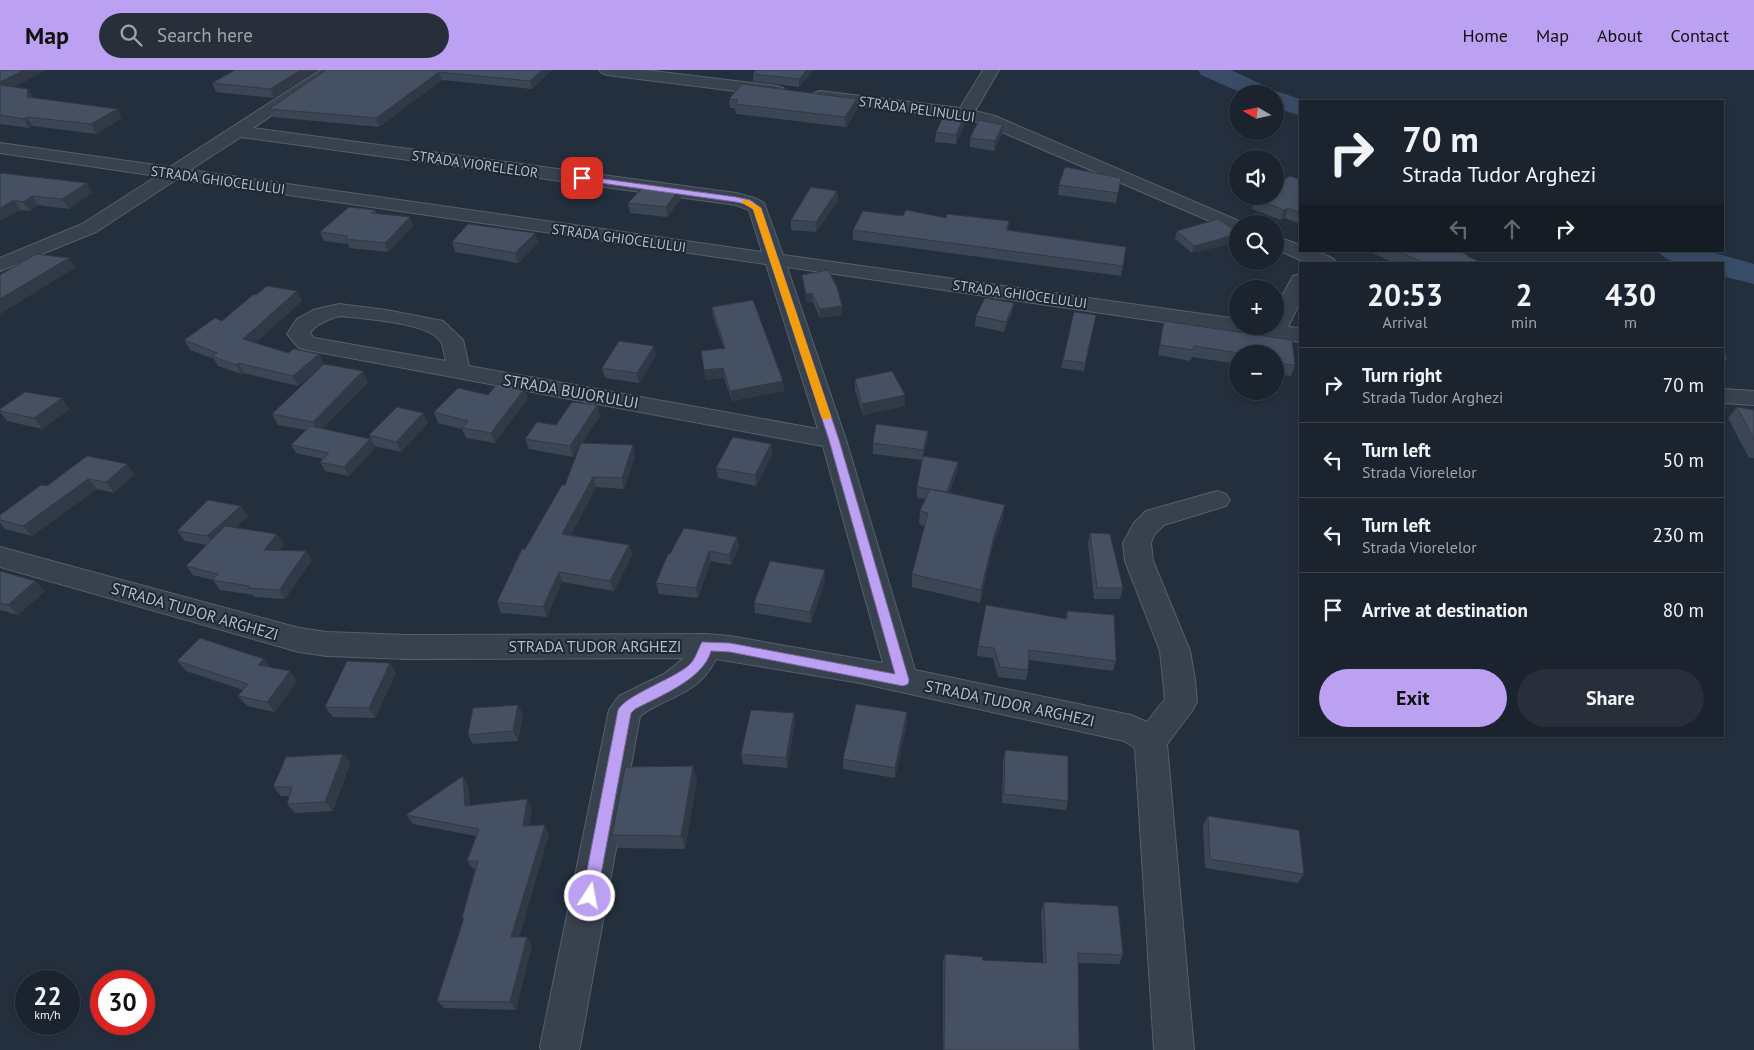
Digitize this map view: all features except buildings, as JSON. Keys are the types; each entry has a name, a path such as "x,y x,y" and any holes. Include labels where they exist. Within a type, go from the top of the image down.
{"street":[{"path":"0,266 89,228 331,70"},
{"name":"STRADA PELINULUI","path":"607,70 697,76 794,93 965,114 989,120 1229,222"},
{"path":"965,114 991,70"},
{"name":"STRADA VIORELELOR","path":"236,132 748,202 757,208 834,440 903,680"},
{"name":"STRADA GHIOCELULUI","path":"0,148 170,174 1229,325"},
{"path":"1284,246 1316,262"},
{"path":"1284,313 1299,282"},
{"name":"STRADA BUJORULUI","path":"459,371 452,340 435,326 386,316 339,310 321,314 305,324 298,334 307,343 459,371 834,440"},
{"name":"STRADA GHIOCELULUI","path":"1284,332 1299,335"},
{"path":"1724,396 1754,398"},
{"path":"1174,1050 1151,741 1181,702 1180,680 1175,651 1139,561 1137,543 1142,530 1155,518 1217,500"},
{"name":"STRADA TUDOR ARGHEZI","path":"0,556 299,640 327,644 407,647 706,646 730,648 903,680 1131,730 1151,741"},
{"path":"560,1047 625,710 630,705 674,683 693,668 704,655 706,646"}],"waterway":[{"path":"1210,70 1245,85"},
{"path":"1284,102 1299,108"},
{"path":"1677,252 1710,262"},
{"path":"1724,266 1754,274"}],"slow traffic":[{"path":"745,201 757,208 826,416"}],"route":[{"path":"582,178 736,199 748,202 757,208 834,440 903,680 730,648 706,646 704,655 693,668 674,683 630,705 625,710 590,896"}]}
